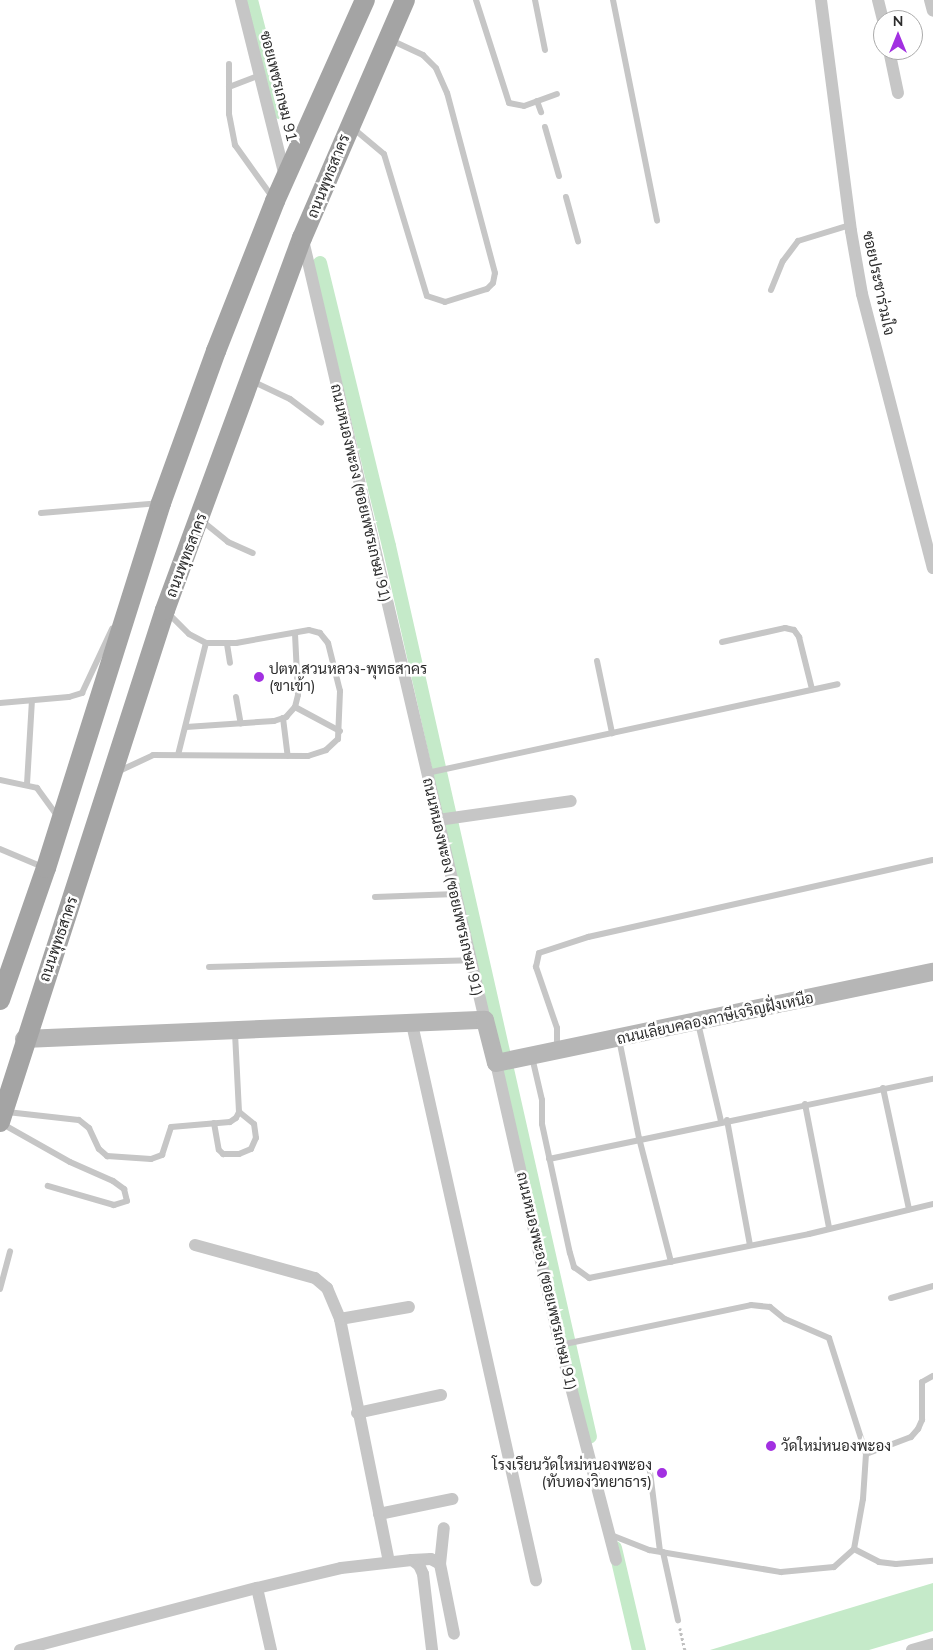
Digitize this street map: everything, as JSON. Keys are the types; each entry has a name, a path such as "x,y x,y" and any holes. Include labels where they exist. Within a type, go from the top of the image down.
{"main road":[{"name":"ถนนพุทธสาคร","path":"1,1119 24,1039 165,610 252,381 302,238 349,125 405,0"},
{"path":"0,1000 46,868 161,502 275,201 359,4"},
{"name":"ถนนเลียบคลองภาษีเจริญฝั่งเหนือ","path":"496,1063 933,972"},
{"path":"24,1039 235,1032 485,1020"},
{"name":"ถนนหนองพะอง (ซอยเพชรเกษม 91)","path":"485,1020 496,1063"}],"street":[{"name":"ซอยเพชรเกษม 91","path":"241,0 285,179"},
{"name":"ซอยประชาร่วมใจ","path":"821,0 850,225 862,294 933,568"},
{"path":"930,0 933,11"},
{"path":"891,60 898,93"},
{"name":"ถนนหนองพะอง (ซอยเพชรเกษม 91)","path":"302,238 485,1020"},
{"path":"438,820 571,801"},
{"path":"412,1024 536,1580"},
{"name":"ถนนหนองพะอง (ซอยเพชรเกษม 91)","path":"496,1063 560,1345 616,1560"},
{"path":"195,1245 315,1278 327,1288 340,1319 357,1413 388,1562"},
{"path":"340,1319 409,1307"},
{"path":"357,1413 441,1395"},
{"path":"378,1514 452,1499"},
{"path":"444,1528 440,1564 454,1634"},
{"path":"20,1650 55,1645 257,1588 341,1568 432,1559 440,1564"},
{"path":"412,1560 419,1565 423,1574 432,1650"},
{"path":"257,1588 271,1650"},
{"path":"912,1650 933,1644"}],"lane":[{"path":"476,0 509,103 524,106 558,94"},
{"path":"535,0 545,50"},
{"path":"613,0 657,221"},
{"path":"349,125 384,154 427,296 445,302 486,289 493,283 495,273 447,93 436,68 423,55 387,38"},
{"path":"229,64 229,114 235,145 275,201"},
{"path":"229,87 260,75"},
{"path":"537,101 540,112"},
{"path":"545,127 559,176"},
{"path":"566,197 578,241"},
{"path":"771,290 783,261 798,241 850,225"},
{"path":"252,381 290,399 322,422"},
{"path":"41,512 161,502"},
{"path":"200,519 228,542 252,553"},
{"path":"0,703 32,701 82,693 144,559"},
{"path":"112,774 153,755 308,756 326,750 338,739 340,731 340,691 328,643 320,633 309,630 227,644 206,643 189,634 165,610"},
{"path":"722,642 784,628 794,630 799,637 812,689"},
{"path":"186,727 241,724 283,718 295,707 298,695 295,633"},
{"path":"178,755 206,643"},
{"path":"227,644 230,663"},
{"path":"597,661 612,733"},
{"path":"427,773 837,684"},
{"path":"236,697 241,724"},
{"path":"27,784 32,701"},
{"path":"295,707 340,731"},
{"path":"283,718 288,756"},
{"path":"0,780 27,784 45,795 60,822"},
{"path":"0,849 46,868"},
{"path":"557,1051 558,1028 536,967 539,953 588,937 933,860"},
{"path":"375,897 456,894"},
{"path":"209,966 471,960"},
{"path":"698,1021 724,1120 750,1245"},
{"path":"1,1119 79,1120 89,1128 99,1149 107,1156 151,1160 162,1155 171,1127 230,1122 239,1112 235,1032"},
{"path":"619,1038 639,1138 671,1262"},
{"path":"531,1056 542,1100 542,1124 570,1253 574,1267 580,1274 589,1278 671,1262 933,1204"},
{"path":"549,1159 724,1120 933,1078"},
{"path":"883,1088 909,1209"},
{"path":"805,1104 829,1228"},
{"path":"214,1123 219,1150 223,1154 239,1154 252,1149 256,1143 254,1124 239,1112"},
{"path":"1,1119 70,1162 113,1181 124,1188 127,1201 114,1205 48,1186"},
{"path":"0,1289 10,1251"},
{"path":"891,1298 933,1286"},
{"path":"560,1345 751,1304 770,1307 785,1319 828,1338 866,1454 863,1499 854,1549 834,1567 781,1572 639,1547 611,1535"},
{"path":"866,1454 911,1437 918,1429 922,1420 922,1382 933,1376"},
{"path":"649,1464 662,1552 678,1620"},
{"path":"854,1549 879,1562 896,1564 933,1562"}],"path":[{"path":"678,1620 685,1650"}],"shaded area":[{"path":"933,1583 933,1631 869,1650 710,1650"}],"waterway":[{"path":"251,0 280,112"},
{"path":"320,263 389,546 590,1437"},
{"path":"615,1548 639,1650"}],"place":[{"name":"ปตท.สวนหลวง-พุทธสาคร (ขาเข้า)","path":"259,677"},
{"name":"วัดใหม่หนองพะอง","path":"771,1446"},
{"name":"โรงเรียนวัดใหม่หนองพะอง (ทับทองวิทยาธาร)","path":"662,1473"}]}
